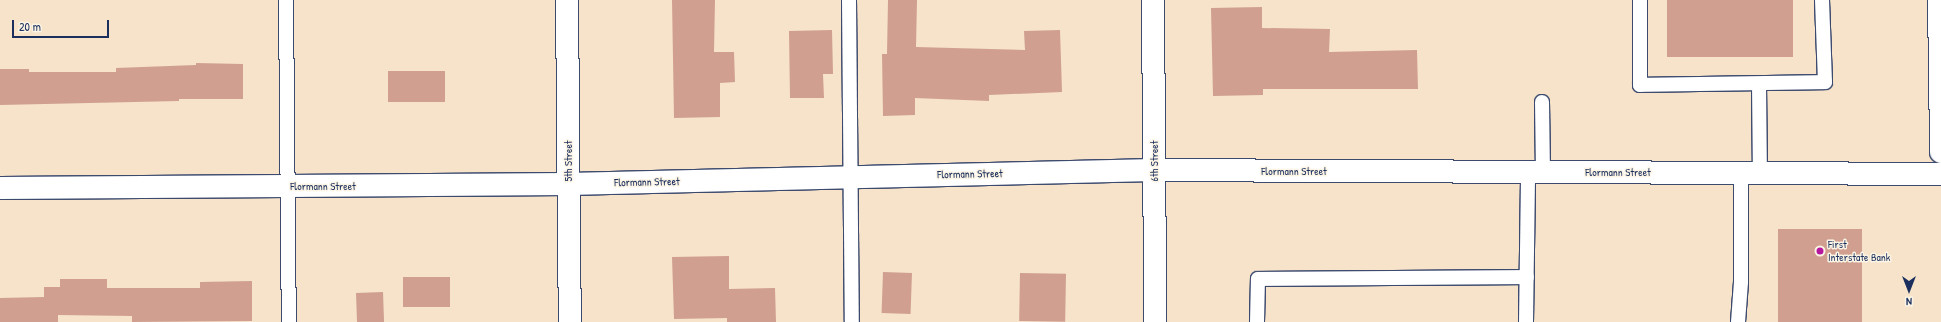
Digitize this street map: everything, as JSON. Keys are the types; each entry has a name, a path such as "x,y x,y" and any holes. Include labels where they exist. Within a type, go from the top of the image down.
{"street":[{"name":"5th Street","path":"567,0 570,322"},
{"name":"6th Street","path":"1153,0 1155,322"},
{"path":"1939,0 1941,152"},
{"name":"Flormann Street","path":"0,188 568,184 1154,170 1941,174"}],"lane":[{"path":"286,0 289,322"},
{"path":"848,0 852,322"},
{"path":"1640,0 1640,85 1825,82 1822,0"},
{"path":"1738,322 1759,84"},
{"path":"1526,322 1527,277 1542,102"},
{"path":"1257,322 1258,279 1527,277"}],"building":[{"path":"672,0 715,0 714,52 734,52 735,82 720,83 720,117 674,118"},
{"path":"888,0 917,0 916,47 1025,50 1024,31 1060,30 1062,92 989,95 989,101 915,98 915,115 883,116 882,54 887,54"},
{"path":"1667,0 1793,0 1793,57 1667,57"},
{"path":"1262,7 1262,28 1330,29 1329,52 1417,50 1418,89 1263,89 1263,95 1213,96 1211,8"},
{"path":"832,30 833,74 823,74 824,98 790,98 789,31"},
{"path":"196,63 243,64 243,99 179,99 179,101 0,105 0,69 29,69 29,72 116,72 116,68 196,65"},
{"path":"388,71 445,71 445,102 388,102"},
{"path":"1778,229 1862,229 1862,322 1778,322"},
{"path":"729,256 729,289 775,288 776,322 727,322 727,318 674,319 672,257"},
{"path":"883,272 912,273 911,314 882,313"},
{"path":"1020,273 1066,274 1065,322 1019,321"},
{"path":"403,277 450,277 450,307 403,307"},
{"path":"60,279 107,279 107,288 200,288 200,282 252,281 252,321 132,322 132,316 58,315 58,322 0,322 0,298 44,297 44,287 60,287"},
{"path":"383,292 384,322 357,322 356,293"}],"place":[{"name":"First Interstate Bank","path":"1820,251"}]}
